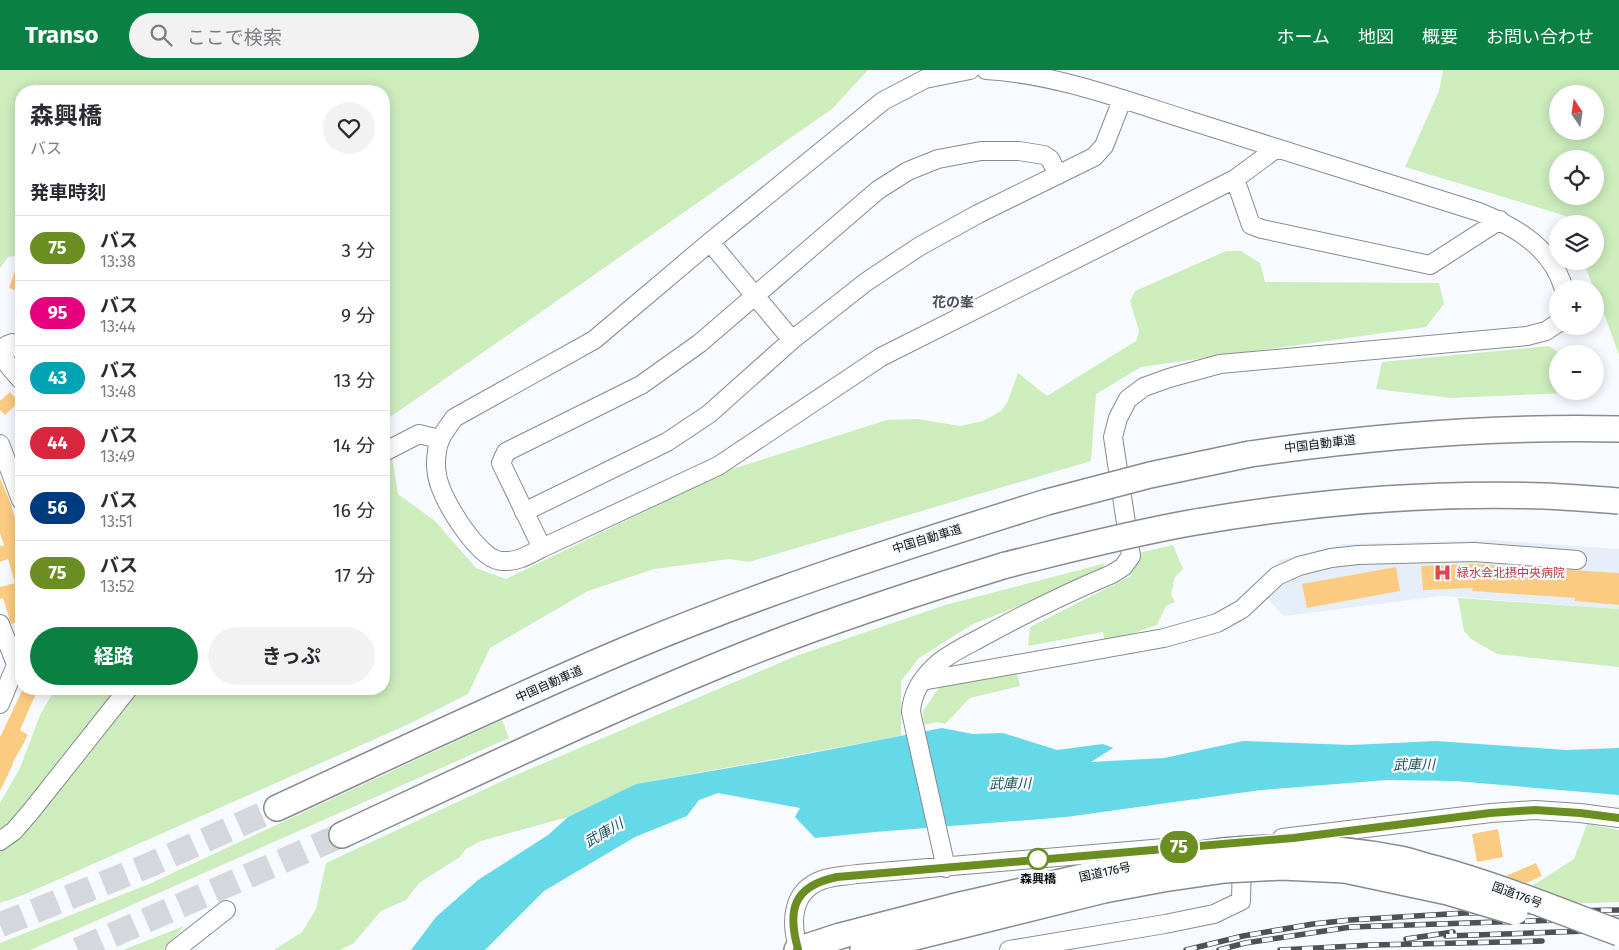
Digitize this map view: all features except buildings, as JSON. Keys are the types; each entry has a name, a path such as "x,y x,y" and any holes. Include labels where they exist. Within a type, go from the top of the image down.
{"highway":[{"name":"中国自動車道","path":"277,808 629,648 811,578 896,549 1047,502 1150,475 1250,454 1331,442 1411,434 1557,427 1619,429"},
{"path":"342,835 579,725 726,662 910,594 1006,565 1190,523 1287,508 1362,501 1450,497 1542,496 1619,501"},
{"name":"国道176号","path":"863,950 927,942 1160,860 1224,851 1282,848 1348,852 1401,860 1504,890 1619,933"},
{"name":"国道176号","path":"798,950 840,936 952,907 1102,881 1163,879 1225,870 1282,867 1345,870 1448,892 1505,908 1616,950"}],"street":[{"path":"970,70 925,79 883,101 710,242 594,340 454,418 439,439 437,469 440,485 450,507 469,536 483,552 500,561 521,560 542,548 718,466 881,357 1235,179 1277,148"},
{"path":"986,70 1010,71 1045,77 1479,212 1507,223 1532,242 1550,258 1561,280"},
{"path":"524,512 667,442 709,414 792,340 866,282 920,246 978,214 1094,157 1104,146 1122,100"},
{"path":"542,548 501,462 506,452 641,385 700,343 878,190 908,170 938,159 982,151 1019,151 1044,155 1050,159 1058,174"},
{"path":"1235,179 1252,225 1262,229 1430,265 1500,220"},
{"path":"710,242 792,340"},
{"path":"946,868 911,712 912,700 922,681 936,665 954,652 1006,624 1112,574 1123,567 1131,556 1113,437 1118,418 1128,399 1144,387 1220,364 1527,336 1549,329"},
{"path":"15,345 12,343 2,350 3,368 15,376"},
{"path":"390,449 419,434 439,439"},
{"path":"0,444 15,484"},
{"path":"922,681 1164,638 1217,623 1242,610 1277,576 1299,566 1331,558 1358,555 1474,552 1577,560"},
{"path":"0,624 15,652"},
{"path":"0,704 15,666"},
{"path":"0,842 14,831 32,810 123,695"},
{"path":"798,950 793,926 798,899 811,885 822,880 850,875 1293,838 1490,813 1544,811 1619,818"},
{"path":"1009,950 1214,914 1241,900 1242,842"},
{"path":"175,950 226,910"}],"shaded area":[{"name":"緑水会北摂中央病院","path":"1492,540 1619,549 1619,609 1442,596 1284,616 1254,585 1280,560 1343,544"}],"green space":[{"path":"0,70 868,70 832,109 390,417 390,85 15,85 15,256 8,257 0,268"},
{"path":"1443,70 1619,70 1619,355 1604,314 1604,280 1590,280 1587,270 1604,270 1604,215 1563,215 1405,167 1439,91"},
{"path":"1226,251 1241,251 1260,263 1265,282 1439,283 1444,304 1426,327 1141,367 1096,394 1091,461 749,562 729,559 654,569 588,591 490,648 468,694 409,724 23,895 0,903 0,803 20,768 40,715 52,695 390,695 390,445 398,494 435,521 476,568 506,579 732,469 887,420 918,419 960,426 983,421 1001,411 1007,403 1018,373 1047,396 1136,341 1139,331 1130,301 1135,291"},
{"path":"1549,346 1549,394 1451,398 1376,389 1382,362"},
{"path":"1173,545 1183,569 1175,577 1171,594 1175,602 1166,606 1157,625 1105,643 1103,632 1028,646 1030,627 1131,576 1139,553"},
{"path":"1106,563 1093,577 973,624 919,658 901,681 901,736 636,784 568,817 481,841 466,849 460,857 419,883 406,900 381,911 354,943 340,950 274,950 302,932 316,909 326,863 509,778 796,656 945,605"},
{"path":"1458,598 1619,609 1619,667 1497,654 1471,639 1464,631"},
{"path":"1016,670 1020,686 970,698 945,724 937,722 924,725 923,711 940,686"},
{"path":"502,720 509,738 30,950 0,950 0,943 149,884"},
{"path":"1587,824 1619,830 1619,902 1559,904 1524,891 1574,859"},
{"path":"184,926 163,950 123,950"}],"water":[{"name":"武庫川","path":"942,728 973,734 1003,733 1057,750 1103,744 1113,748 1091,762 1164,758 1243,741 1351,745 1436,741 1566,750 1619,748 1619,795 1455,781 1387,780 1261,790 1066,817 815,838 795,817 800,808 718,793 699,800 687,816 635,837 544,891 485,950 411,950 436,917 478,880 548,835 568,817 636,784 781,759"}],"tunnel":[{"path":"0,925 147,866 277,808"},
{"path":"78,950 342,835"}],"railway":[{"path":"1186,950 1243,936 1313,924 1350,920 1465,913 1619,910"},
{"path":"1219,950 1245,943 1351,927 1619,918"},
{"path":"1446,936 1587,931"},
{"path":"1406,939 1453,932"},
{"path":"1280,950 1372,945 1542,941"}],"bus line":[{"name":"75","path":"797,950 793,926 798,899 811,885 822,880 837,877 1293,838 1490,813 1535,810 1619,818"}],"place":[{"name":"緑水会北摂中央病院","path":"1443,573"},
{"name":"森興橋","path":"1038,859"}],"district":[{"name":"花の峯","path":"953,302"}]}
